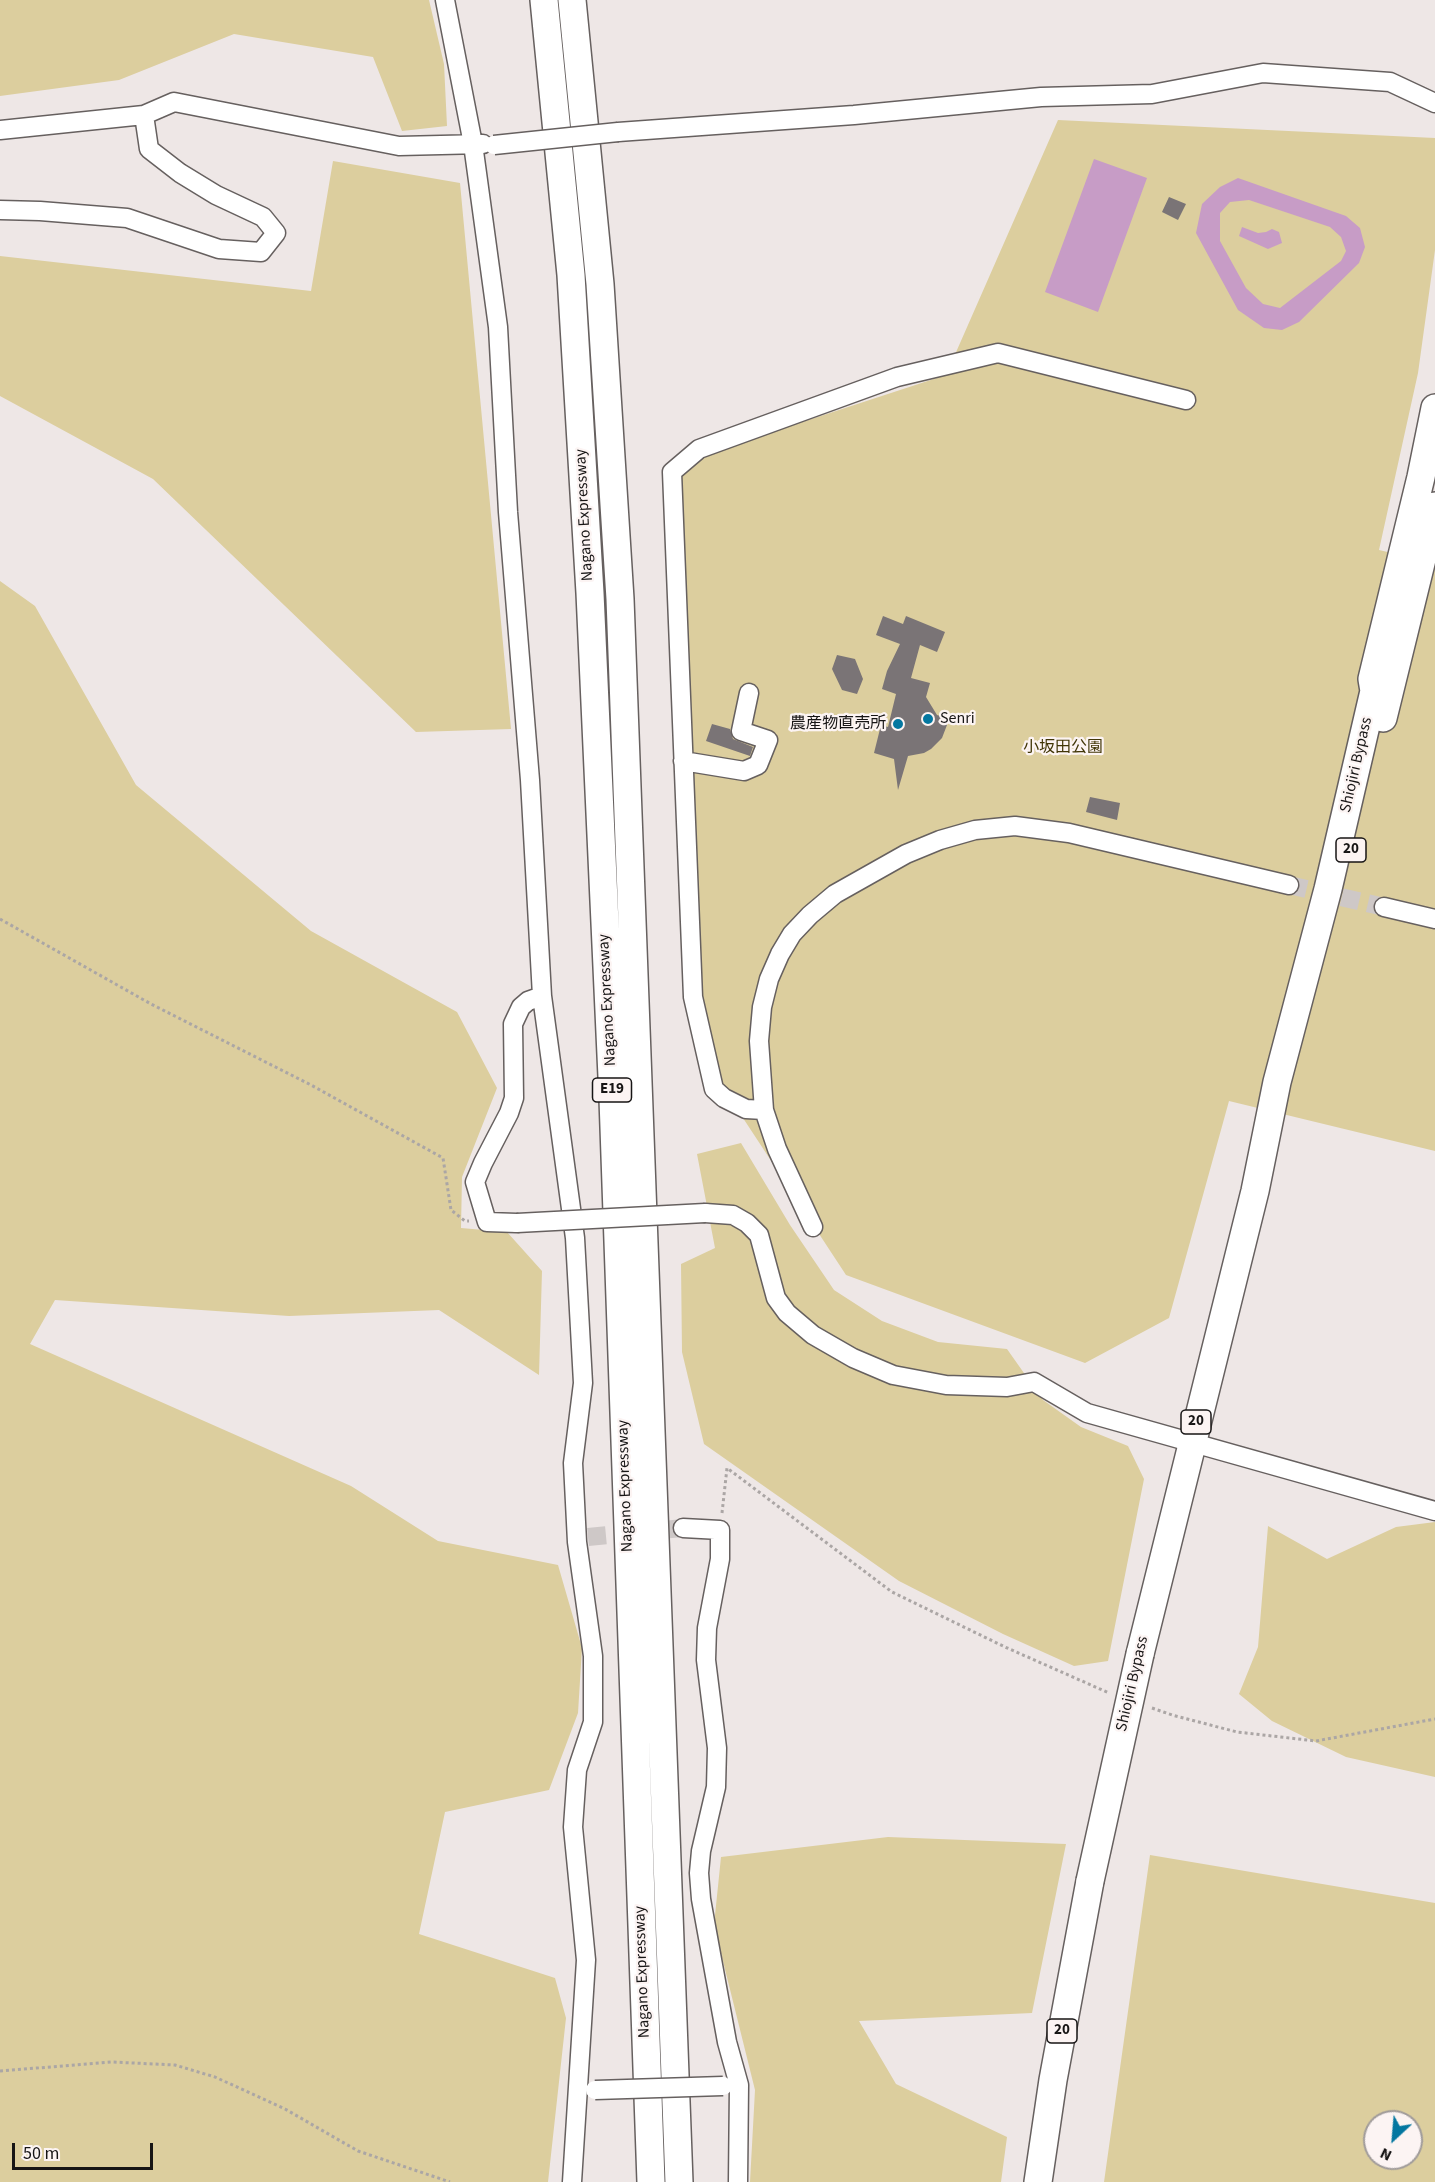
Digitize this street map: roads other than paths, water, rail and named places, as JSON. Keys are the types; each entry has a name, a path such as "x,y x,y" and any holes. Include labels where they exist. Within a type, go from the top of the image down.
{"highway":[{"name":"Nagano Expressway","path":"544,0 571,275 590,593 613,1099 651,2182"},
{"name":"Nagano Expressway","path":"572,0 600,284 620,599 679,2182"},
{"name":"Shiojiri Bypass","path":"1038,2182 1053,2079 1090,1881 1140,1654 1191,1441 1255,1191 1276,1082 1328,889 1374,691 1372,679 1421,477 1435,408"},
{"name":"Shiojiri Bypass","path":"1255,1191 1288,1107 1435,508"}],"street":[{"path":"445,0 473,144 498,327 508,512 531,780 542,996 552,1058 575,1249 584,1383 573,1464 593,1656 593,1722 577,1770 573,1827 586,1960 587,2090 572,2182"},
{"path":"0,130 144,115 174,102 399,146 494,145 618,132 854,115 1041,97 1152,94 1263,74 1390,82 1435,103"},
{"path":"0,210 127,218 219,249 261,252 276,233 263,217 216,195 180,173 148,149 144,115"},
{"path":"764,1110 746,1109 724,1098 714,1089 693,997 672,472 699,449 897,377 998,353 1186,400"},
{"path":"683,761 744,771 758,765 768,740 741,731 749,693"},
{"path":"813,1227 781,1157 764,1110 759,1041 762,1007 769,979 780,954 798,928 835,894 906,854 940,840 975,830 1015,826 1069,832 1289,885"},
{"path":"1384,907 1435,919"},
{"path":"542,996 528,1001 521,1007 513,1023 514,1098 475,1182 487,1222 517,1223 705,1214 732,1215 747,1223 759,1235 776,1298 787,1313 813,1335 853,1358 892,1375 946,1385 1007,1387 1034,1382 1087,1413 1435,1511"},
{"path":"683,1528 720,1530 720,1559 707,1628 706,1660 717,1748 716,1787 701,1851 699,1873 703,1910 727,2042 738,2182"},
{"path":"587,2090 731,2085"}],"tunnel":[{"path":"1289,885 1384,907"},
{"path":"588,1537 683,1528"}],"place":[{"name":"Senri","path":"928,719"},
{"name":"農産物直売所","path":"898,724"}],"park label":[{"name":"小坂田公園","path":"1063,748"}]}
